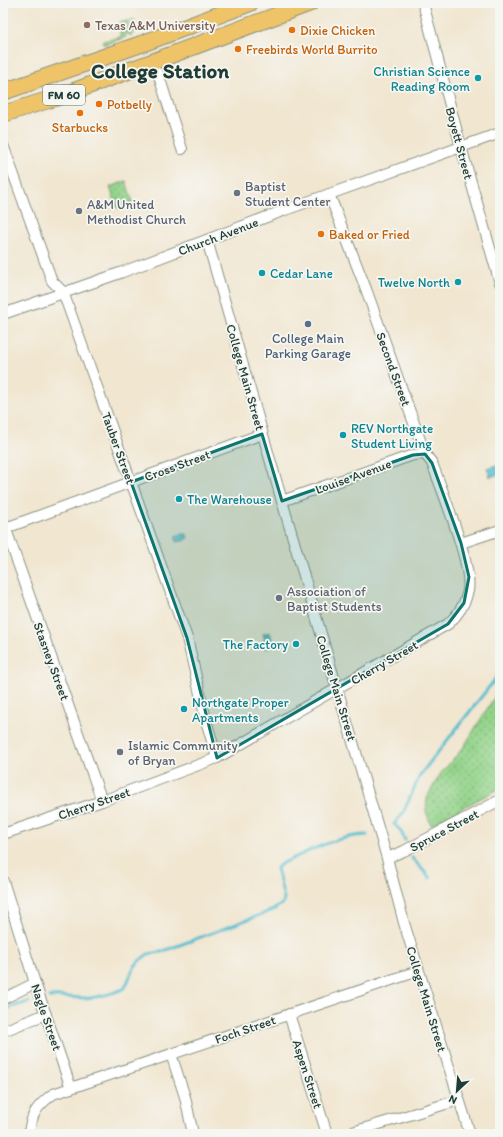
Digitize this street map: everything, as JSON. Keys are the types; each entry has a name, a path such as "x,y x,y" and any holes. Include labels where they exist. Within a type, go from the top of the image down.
{"main road":[{"name":"FM 60","path":"3,114 61,96 310,3"},
{"name":"FM 60","path":"3,92 240,4"}],"street":[{"name":"Boyett Street","path":"423,3 461,147 500,283"},
{"path":"158,72 182,149"},
{"name":"Church Avenue","path":"3,314 120,273 329,194 500,133"},
{"name":"Tauber Street","path":"3,145 52,281 63,292 187,638 207,724 217,758"},
{"name":"Second Street","path":"329,194 366,289 425,454 432,463 461,543"},
{"name":"College Main Street","path":"207,240 262,434 387,858 418,971 470,1134"},
{"name":"Cross Street","path":"4,526 131,482 262,434"},
{"name":"Louise Avenue","path":"282,501 413,455 425,454"},
{"name":"Stasney Street","path":"4,526 102,800"},
{"path":"461,543 500,530"},
{"name":"Cherry Street","path":"3,834 217,758 436,632 458,615 468,590 469,577 461,543"},
{"name":"Spruce Street","path":"387,858 401,853 500,800"},
{"name":"Nagle Street","path":"3,881 35,983 71,1088"},
{"name":"Foch Street","path":"71,1088 418,971"},
{"path":"3,999 35,983"},
{"path":"3,1032 46,1014"},
{"name":"Aspen Street","path":"289,1014 327,1134"},
{"path":"170,1054 185,1097 193,1134"},
{"path":"29,1134 30,1120 39,1105 53,1094 71,1088"},
{"path":"346,1134 459,1100"}],"highlighted area":[{"path":"262,434 282,501 413,455 425,454 432,463 461,543 469,577 464,603 448,624 217,758 187,638 131,482"}],"green space":[{"path":"134,20 136,29 134,34 130,36 128,34 125,21"},
{"path":"120,22 124,22 126,37 104,45 103,41 121,37 118,24 120,24"},
{"path":"126,181 133,203 117,208 110,187"},
{"path":"500,688 500,788 431,825 426,811 427,797 441,773 463,748"}],"water":[{"path":"496,465 499,474 490,477 487,468"},
{"path":"186,532 188,538 177,542 175,536"},
{"path":"270,632 274,646 265,649 262,641 265,640 263,634"}],"waterway":[{"path":"405,840 400,830 394,824 403,813 420,775 500,671"},
{"path":"49,997 89,998 116,992 125,988 133,969 139,961 148,954 161,952 273,910 283,903 284,899 277,868 281,864 334,841 367,835"},
{"path":"412,858 430,878"},
{"path":"3,1012 11,1007 29,1002"}],"place":[{"name":"Texas A&M University","path":"87,25"},
{"name":"Dixie Chicken","path":"292,30"},
{"name":"Freebirds World Burrito","path":"238,49"},
{"name":"Christian Science Reading Room","path":"478,78"},
{"name":"Potbelly","path":"99,104"},
{"name":"Starbucks","path":"80,113"},
{"name":"Baptist Student Center","path":"237,193"},
{"name":"A&M United Methodist Church","path":"79,211"},
{"name":"Baked or Fried","path":"321,234"},
{"name":"Cedar Lane","path":"262,273"},
{"name":"Twelve North","path":"458,282"},
{"name":"College Main Parking Garage","path":"308,324"},
{"name":"REV Northgate Student Living","path":"343,435"},
{"name":"The Warehouse","path":"179,499"},
{"name":"Association of Baptist Students","path":"279,598"},
{"name":"The Factory","path":"296,644"},
{"name":"Northgate Proper Apartments","path":"184,709"},
{"name":"Islamic Community of Bryan","path":"120,752"}],"district":[{"name":"College Station","path":"160,71"}]}
